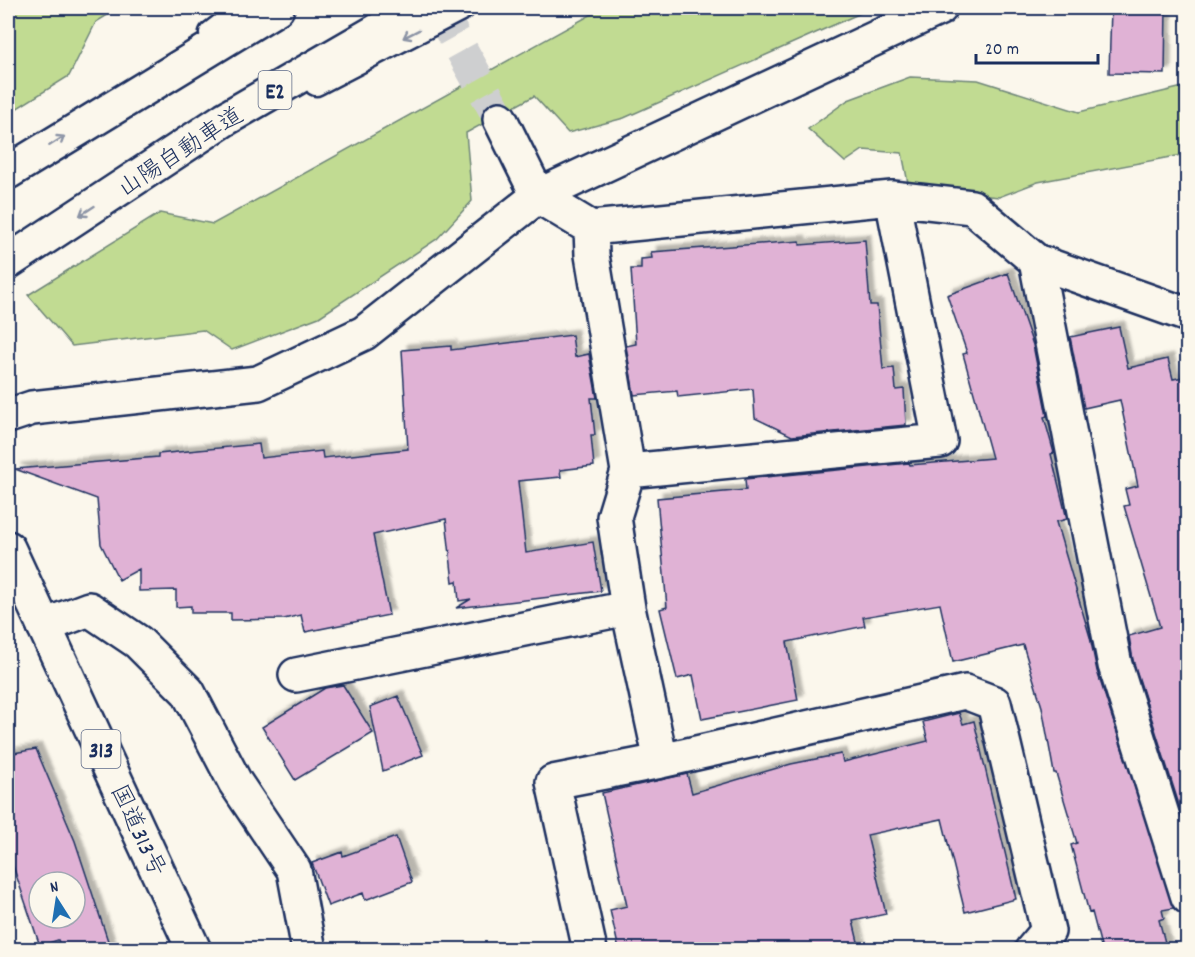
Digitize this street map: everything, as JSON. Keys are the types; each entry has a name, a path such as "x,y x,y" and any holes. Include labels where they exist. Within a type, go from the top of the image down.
{"main road":[{"path":"8,172 277,8"},
{"name":"山陽自動車道","path":"8,262 225,119 417,8"},
{"path":"8,416 32,408 258,383 364,333 538,196 939,8"},
{"path":"500,118 538,196 591,228 892,198 972,207 1036,261 1188,315"},
{"path":"628,471 940,441 892,198"},
{"path":"591,228 592,255 628,471 614,517 628,609 661,761"},
{"path":"1036,261 1116,665 1188,897"},
{"name":"国道313号","path":"8,548 194,950"},
{"path":"44,626 89,609 138,642 188,692 235,782 294,870 309,950"},
{"path":"296,675 628,609"},
{"path":"590,950 553,782 661,761 965,692 994,704 1048,932 1032,950"}],"lane":[{"path":"114,106 244,8"},
{"path":"136,179 463,8"}],"green space":[{"path":"8,8 119,8 96,22 69,76 8,114"},
{"path":"603,8 872,8 624,118 568,133 534,96 466,133 472,201 437,239 319,317 232,350 203,330 72,346 28,295 160,213 213,224"},
{"path":"910,77 978,80 1079,112 1187,86 1187,154 1038,182 999,197 909,188 902,153 863,150 845,162 808,129 848,100"}],"building":[{"path":"1111,8 1166,8 1165,74 1109,73"},
{"path":"865,240 870,305 877,305 883,369 894,368 896,390 904,389 906,425 792,436 755,418 753,389 678,397 677,391 634,395 626,346 636,344 631,269 641,269 641,259 652,258 651,252 800,241 800,245"},
{"path":"1008,273 1033,345 1047,416 1044,417 1054,453 1051,454 1067,519 1056,522 1090,637 1097,671 1174,908 1162,910 1164,918 1159,920 1167,950 1102,950 1092,912 1089,913 1071,845 1077,843 1056,773 1054,773 1042,707 1023,645 953,662 940,604 863,617 865,626 787,642 798,700 702,719 693,675 677,679 660,609 667,607 657,498 746,490 745,479 909,463 910,465 992,458 963,354 967,353 947,295"},
{"path":"1119,327 1128,368 1168,359 1173,379 1188,376 1188,833 1133,660 1129,636 1160,627 1124,506 1129,505 1125,489 1138,486 1120,400 1084,408 1070,337"},
{"path":"572,335 575,357 589,354 597,398 591,398 595,435 591,435 594,466 560,470 561,477 518,481 526,553 593,542 601,591 456,608 471,599 459,601 457,581 453,582 446,519 373,535 389,615 305,632 301,615 284,619 231,620 231,613 191,613 191,606 176,607 176,590 139,591 139,569 119,580 101,544 97,499 15,469 158,457 158,454 259,444 261,458 322,451 323,458 408,449 402,350 451,346 451,350"},
{"path":"343,685 373,733 295,780 262,727 325,688"},
{"path":"398,696 423,755 383,771 370,707"},
{"path":"959,713 963,724 974,721 1016,899 965,912 942,819 867,835 886,914 853,921 860,950 619,950 610,910 627,906 602,793 687,774 692,793 791,764 841,754 843,762 928,741 923,722"},
{"path":"36,749 75,841 85,870 27,870 27,907 8,851 8,754"},
{"path":"396,837 412,882 365,900 363,893 328,906 312,863 342,852 343,856"},
{"path":"87,877 111,950 62,950 58,940 40,946 35,930 87,930"}],"tunnel":[{"path":"438,8 500,119"}]}
